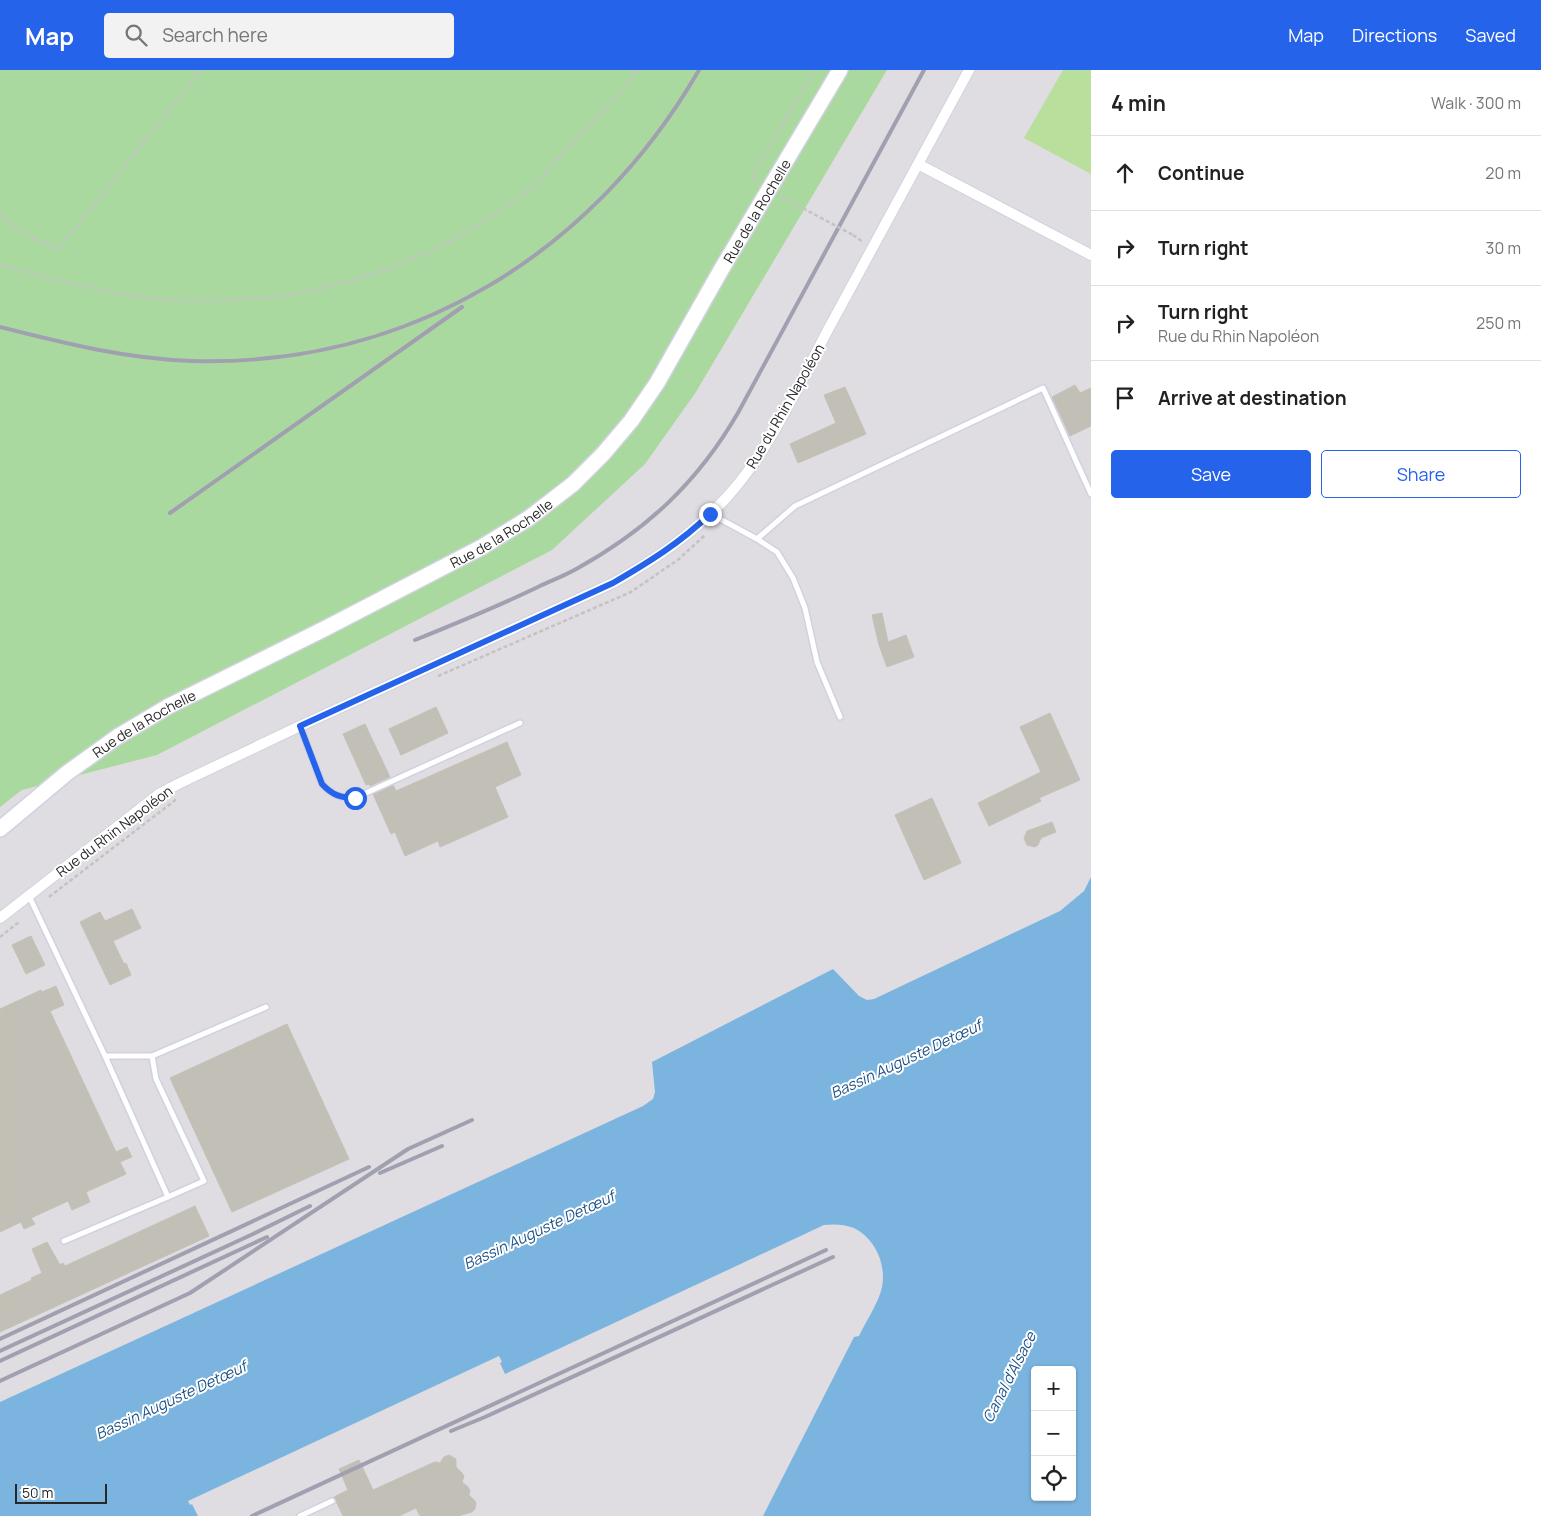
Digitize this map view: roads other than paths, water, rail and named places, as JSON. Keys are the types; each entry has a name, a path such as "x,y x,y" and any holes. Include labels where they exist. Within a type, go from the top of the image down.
{"main road":[{"name":"Rue de la Rochelle","path":"0,829 67,773 125,732 169,706 326,628 482,547 529,518 573,484 603,454 631,421 657,383 726,262 840,70"}],"street":[{"name":"Rue du Rhin Napoléon","path":"0,918 159,794 300,726 613,583 654,559 692,531 727,497 749,470 771,436 969,70"},
{"path":"918,164 1091,255"}],"lane":[{"path":"757,539 794,506 1043,388 1091,494"},
{"path":"710,514 777,552 793,578 805,608 817,662 840,718"},
{"path":"300,726 322,784 328,791 338,796 355,798 520,723"},
{"path":"29,895 105,1056 168,1197"},
{"path":"105,1056 152,1056 266,1007"},
{"path":"64,1241 204,1182 156,1079 152,1056"},
{"path":"300,1516 332,1501"}],"water":[{"path":"1091,877 1091,1516 763,1516 854,1337 859,1336 881,1291 883,1273 874,1246 862,1233 854,1228 835,1224 824,1225 505,1374 499,1356 188,1501 190,1505 192,1504 198,1516 0,1516 0,1402 643,1106 653,1099 655,1092 652,1062 833,969 859,996 867,1000 874,999 1060,911 1084,891"}],"railway":[{"path":"0,327 119,354 192,361 271,358 347,344 419,320 486,287 549,245 605,194 655,136 699,70"},
{"path":"415,640 494,607 578,568 627,537 649,520 689,481 707,460 739,411 924,70"},
{"path":"170,513 462,307"},
{"path":"0,1381 190,1293 408,1149 472,1120"},
{"path":"380,1173 442,1146"},
{"path":"0,1339 369,1167"},
{"path":"0,1351 310,1206"},
{"path":"0,1361 267,1237"},
{"path":"252,1516 826,1250"},
{"path":"451,1431 833,1257"}],"water label":[{"name":"Bassin Auguste Detœuf","path":"906,1059"},
{"name":"Bassin Auguste Detœuf","path":"539,1230"},
{"name":"Canal d'Alsace","path":"1009,1377"},
{"name":"Bassin Auguste Detœuf","path":"171,1400"}]}
